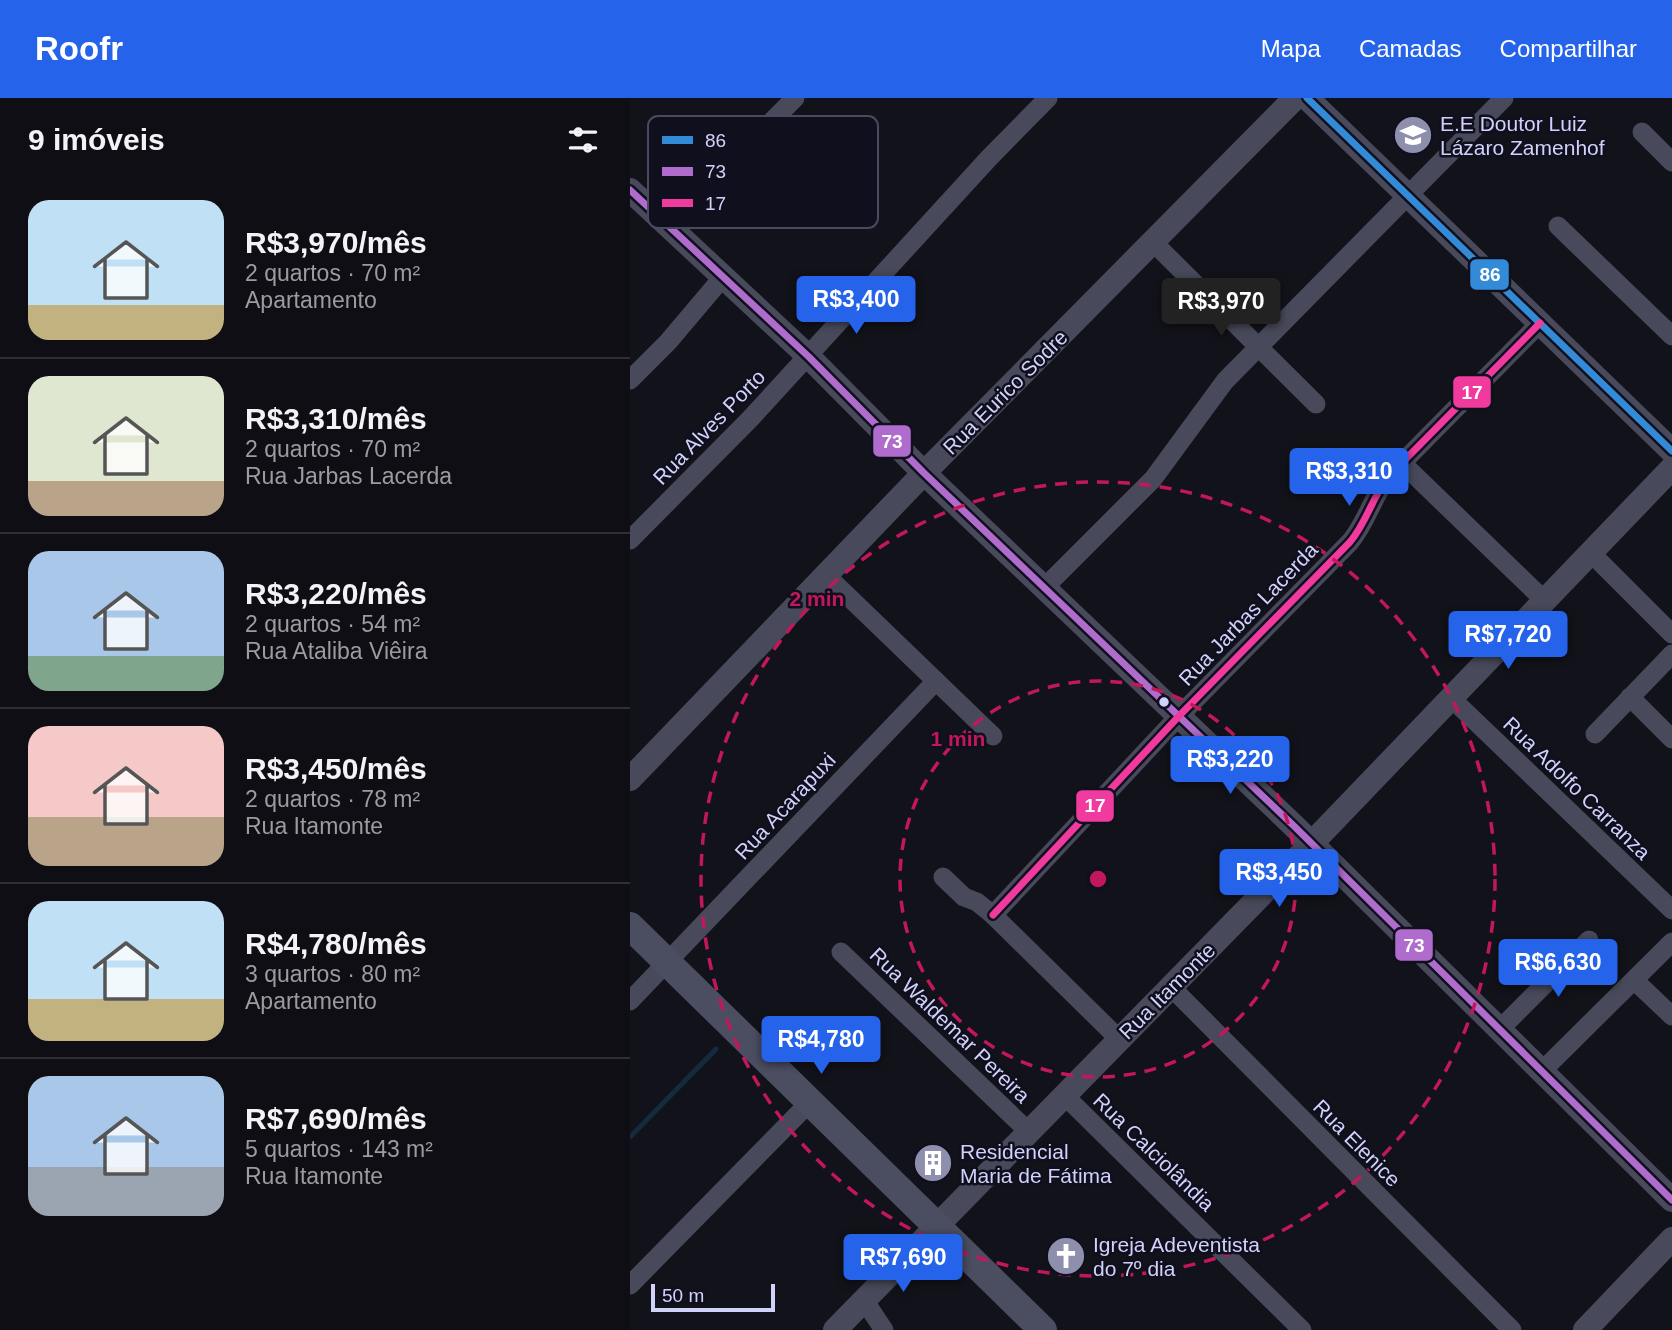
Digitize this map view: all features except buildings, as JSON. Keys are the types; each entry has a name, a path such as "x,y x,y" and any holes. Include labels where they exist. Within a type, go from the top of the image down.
{"main road":[{"path":"630,926 1043,1330"}],"street":[{"path":"777,116 795,98"},
{"name":"Rua Alves Porto","path":"630,540 751,419 989,158 1048,98"},
{"name":"Rua Eurico Sodre","path":"630,779 924,473 1295,98"},
{"path":"1307,98 1672,452"},
{"path":"1045,587 1153,479 1216,393 1259,347 1504,98"},
{"path":"1642,132 1672,162"},
{"path":"632,196 648,209"},
{"path":"1558,226 1672,336"},
{"path":"670,228 809,357 924,473 1312,843 1672,1200"},
{"path":"1154,243 1316,404"},
{"path":"630,380 668,342 723,277"},
{"name":"Rua Jarbas Lacerda","path":"993,915 1179,716 1350,542 1361,529 1374,496 1402,463 1540,323"},
{"path":"1402,463 1545,601"},
{"name":"Rua Itamonte","path":"835,1330 1312,843 1672,468"},
{"path":"1591,553 1672,634"},
{"path":"827,576 993,736"},
{"path":"1595,734 1672,654"},
{"name":"Rua Acarapuxi","path":"630,1001 936,681"},
{"path":"1630,697 1672,738"},
{"name":"Rua Adolfo Carranza","path":"1451,698 1672,910"},
{"path":"943,877 964,898 977,902 993,915 1119,1039"},
{"path":"1499,1030 1589,940"},
{"path":"1541,1072 1672,942"},
{"name":"Rua Waldemar Pereira","path":"841,952 1029,1132"},
{"path":"1634,980 1672,1016"},
{"name":"Rua Elenice","path":"1171,987 1512,1330"},
{"name":"Rua Calciolândia","path":"1064,1095 1302,1330"},
{"path":"630,1285 811,1101"},
{"path":"1585,1330 1672,1239"},
{"path":"864,1300 884,1330"}],"waterway":[{"path":"630,1137 716,1049"}],"transit line":[{"name":"86","path":"1307,98 1672,451"},
{"name":"73","path":"630,190 648,207"},
{"name":"73","path":"671,228 809,357 924,473 1294,826 1672,1200"},
{"name":"17","path":"993,915 1179,716 1350,542 1387,478 1540,323"}],"place":[{"name":"E.E Doutor Luiz Lázaro Zamenhof","path":"1413,135"},
{"name":"Residencial Maria de Fátima","path":"933,1163"},
{"name":"Igreja Adeventista do 7º dia","path":"1066,1256"}]}
